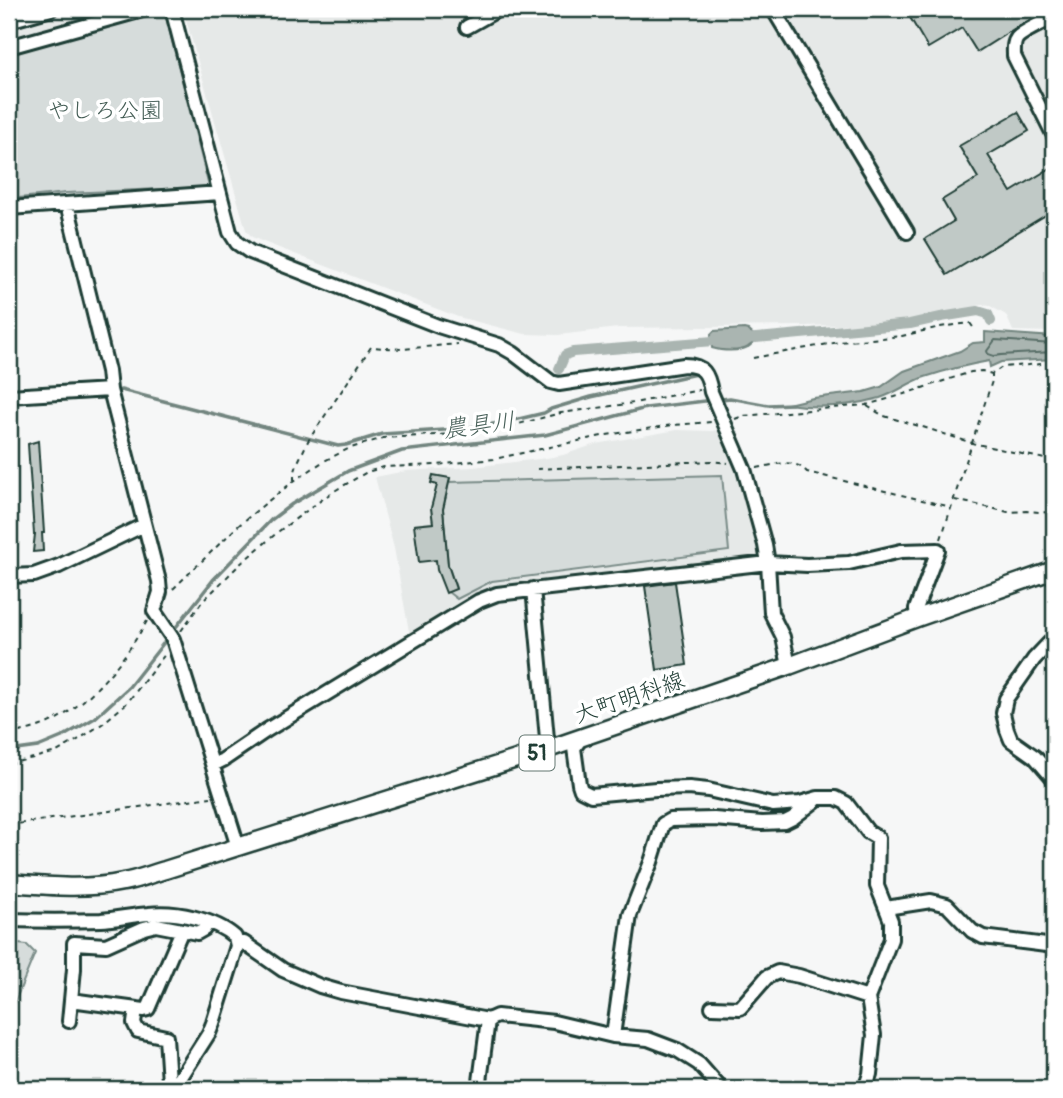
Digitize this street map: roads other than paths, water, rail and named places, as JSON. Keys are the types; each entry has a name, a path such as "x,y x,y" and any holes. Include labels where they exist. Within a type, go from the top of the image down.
{"main road":[{"name":"大町明科線","path":"9,883 92,886 123,882 548,750 1054,570"}],"street":[{"path":"9,21 51,9"},
{"path":"9,47 146,9"},
{"path":"172,9 230,232 237,243 250,252 438,326 499,345 551,382 559,384 684,365 695,365 701,369 744,470 757,512 768,563 771,613 783,637 789,666"},
{"path":"467,27 499,9"},
{"path":"773,9 907,232"},
{"path":"1054,18 1015,39 1014,56 1054,136"},
{"path":"9,208 220,193"},
{"path":"67,204 108,371 110,390 159,581 160,593 155,613 174,641 238,847"},
{"path":"9,396 110,390"},
{"path":"9,576 34,575 59,566 144,525"},
{"path":"213,765 478,601 497,594 768,563 849,563 901,551 938,550 916,609 916,618"},
{"path":"533,589 548,750"},
{"path":"1054,638 1034,659 1006,699 1003,713 1011,740 1035,757 1054,779"},
{"path":"581,738 574,748 579,784 581,790 591,794 690,789 708,790 773,804 835,798 846,803 868,832 878,838 877,886 891,921 891,939 868,999 874,1035 870,1074 865,1089"},
{"path":"613,1036 630,915 663,824 670,820 714,819 762,823 785,821 793,818 818,798"},
{"path":"886,908 931,901 947,905 972,931 983,937 1054,946"},
{"path":"9,920 105,920 165,913 208,922 235,937 235,952 214,1023 178,1086 169,1082 166,1037 138,1031 134,1023 136,1009"},
{"path":"69,1021 74,943 106,946 156,925 197,933 204,929 208,922"},
{"path":"71,1000 148,1009 182,930"},
{"path":"236,941 244,943 283,970 341,992 488,1020 496,1016 554,1022 613,1036 648,1039 677,1050 699,1064 721,1089"},
{"path":"712,1007 740,1008 767,977 778,972 799,976 868,999"},
{"path":"480,1089 488,1020"}],"water":[{"path":"744,329 757,338 745,349 712,348 711,334 714,331"},
{"path":"985,332 1054,337 1054,359 1001,362 990,367 989,361 965,366 919,379 880,398 858,403 834,406 788,404 881,387 904,371 960,351 973,343 985,342"}],"waterway":[{"path":"745,339 910,324 978,311 988,314 991,321"},
{"path":"559,369 565,355 573,352 726,340"},
{"path":"112,393 121,390 338,446 382,434 460,429 506,422 591,397 696,374"},
{"path":"9,403 74,398"},
{"name":"農具川","path":"9,751 38,747 95,718 129,687 213,580 271,520 292,504 348,471 402,451 545,435 646,408 730,398 768,405 792,404"}],"park label":[{"name":"やしろ公園","path":"105,110"}]}
